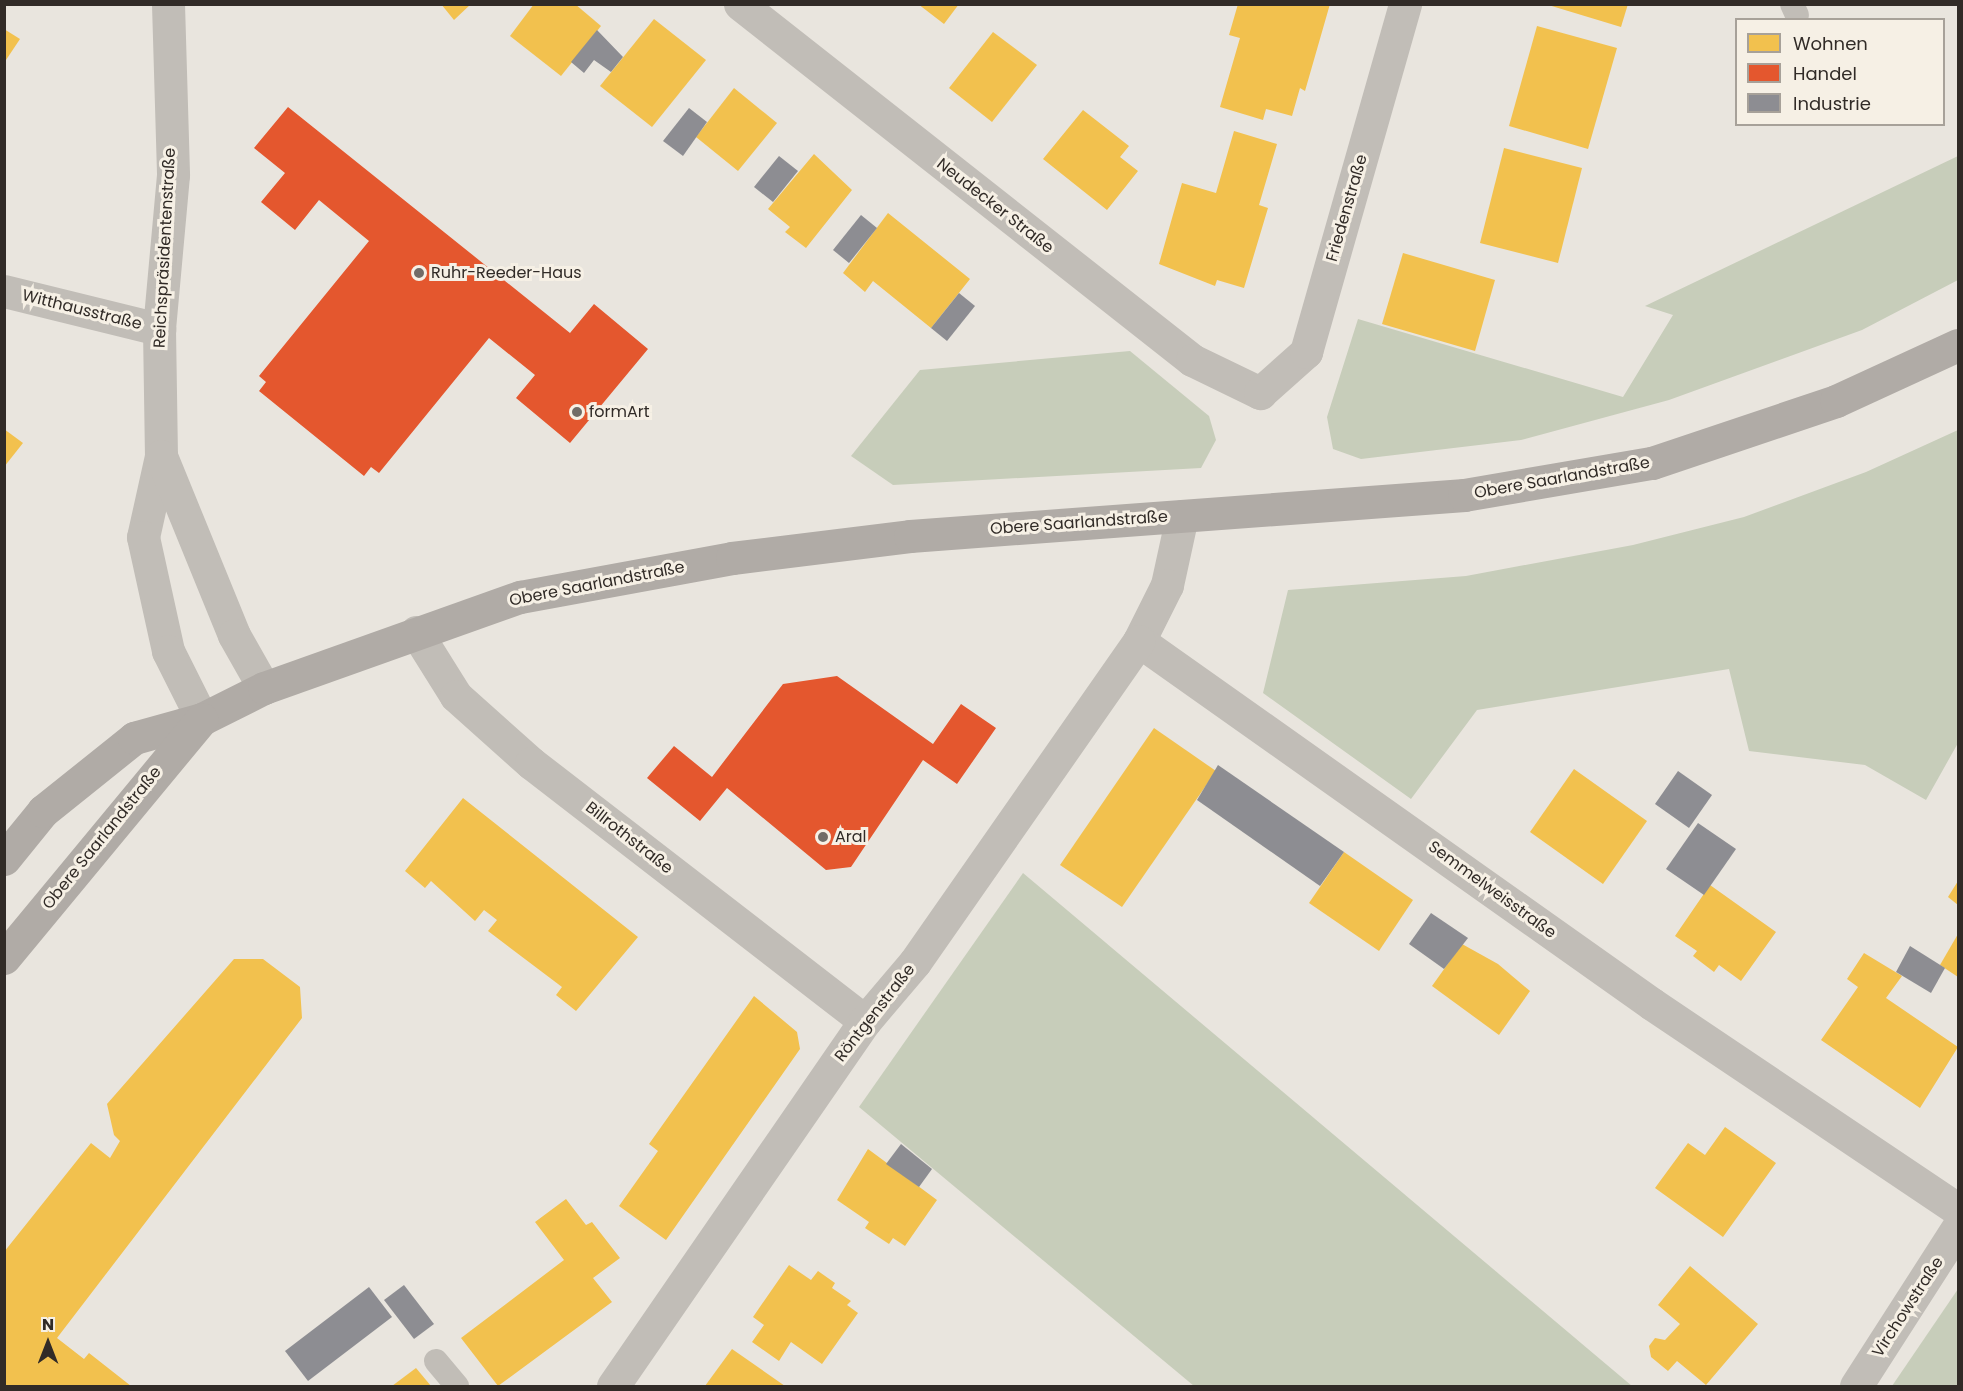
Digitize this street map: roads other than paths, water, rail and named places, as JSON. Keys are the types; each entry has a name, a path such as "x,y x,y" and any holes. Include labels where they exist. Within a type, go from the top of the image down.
{"main road":[{"name":"Obere Saarlandstraße","path":"4,859 43,811 134,738 202,719 264,688 416,632 520,597 732,558 910,536 1464,495 1652,463 1836,401 1959,345"},
{"name":"Obere Saarlandstraße","path":"4,958 202,719"}],"street":[{"name":"Neudecker Straße","path":"740,4 1192,360 1260,393"},
{"name":"Friedenstraße","path":"1260,393 1306,352 1405,4"},
{"name":"Reichspräsidentenstraße","path":"168,10 173,174 159,329 161,456 143,537 168,651 202,719"},
{"name":"Witthausstraße","path":"4,291 159,329"},
{"name":"Reichspräsidentenstraße","path":"161,456 216,595 264,688"},
{"path":"1139,641 1167,585 1182,516"},
{"name":"Billrothstraße","path":"416,632 456,696 531,763 865,1021"},
{"name":"Röntgenstraße","path":"613,1386 865,1021 915,962 1139,641"},
{"name":"Semmelweisstraße","path":"1139,641 1652,1004 1959,1210"},
{"name":"Virchowstraße","path":"1856,1386 1959,1227"}],"lane":[{"path":"436,1360 457,1386"}],"place":[{"name":"Ruhr-Reeder-Haus","path":"419,273"},
{"name":"formArt","path":"577,412"},
{"name":"Aral","path":"823,837"}]}
